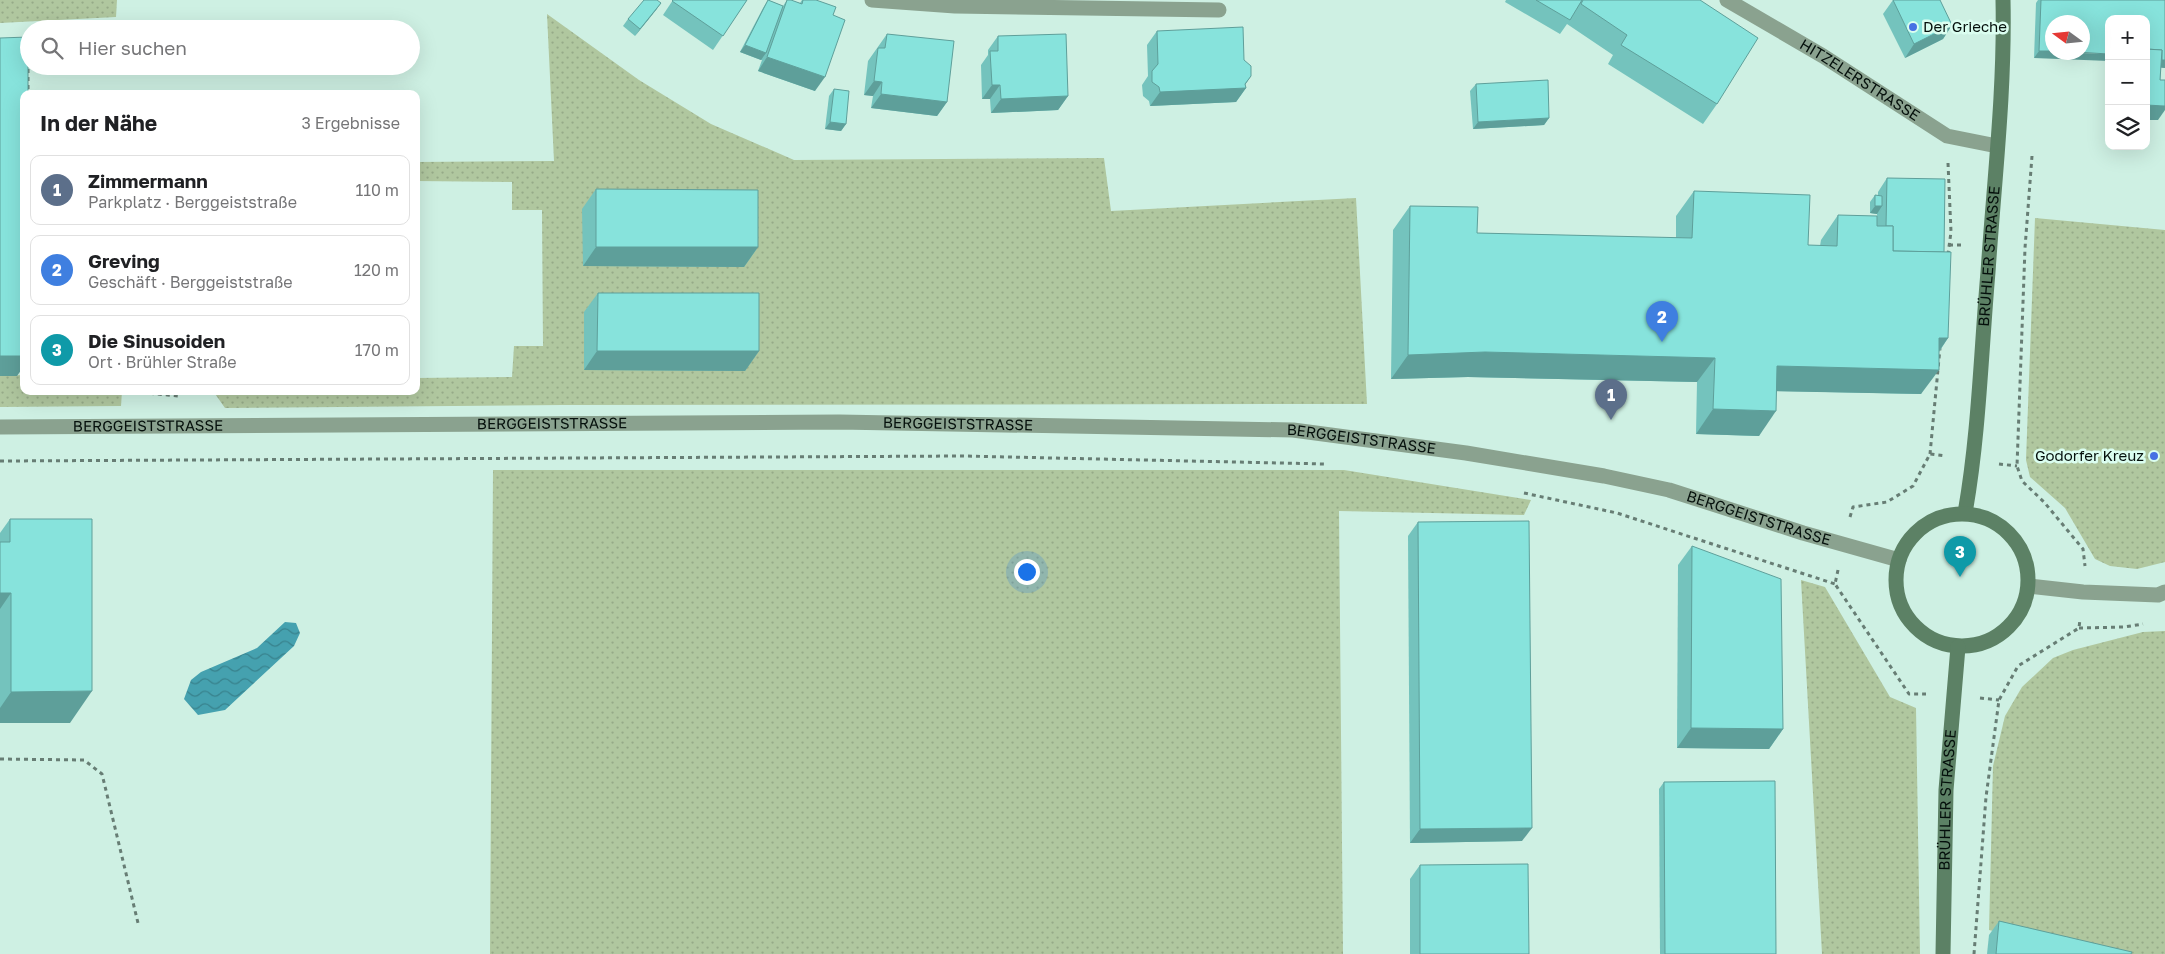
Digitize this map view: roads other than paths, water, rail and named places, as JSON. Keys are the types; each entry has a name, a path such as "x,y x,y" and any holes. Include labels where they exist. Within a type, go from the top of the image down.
{"main road":[{"name":"BRÜHLER STRASSE","path":"1965,513 1973,460 1997,146 2004,48 2003,0"},
{"path":"1965,513 1991,520 2008,531 2020,547 2027,566 2029,586 2024,606 2014,623 1999,636 1982,644 1958,647 1941,644 1922,634 1908,620 1899,601 1895,580 1899,560 1910,539 1926,524 1948,515 1965,513"},
{"name":"BRÜHLER STRASSE","path":"1943,954 1946,790 1958,647"}],"street":[{"path":"872,0 955,6 1219,10"},
{"name":"HITZELERSTRASSE","path":"1727,0 1823,56 1947,136 1997,146"},
{"name":"BERGGEISTSTRASSE","path":"0,427 839,422 1293,430 1466,453 1604,476 1669,490 1803,533 1899,560"},
{"path":"2029,586 2083,592 2158,595 2165,592"}],"water":[{"path":"285,622 296,623 300,633 294,646 225,710 198,715 184,699 191,680 201,672 257,648"}],"place":[{"name":"Der Grieche","path":"1913,27"},
{"name":"Greving","path":"1662,342"},
{"name":"Zimmermann","path":"1611,420"},
{"name":"Godorfer Kreuz","path":"2154,456"},
{"name":"Die Sinusoiden","path":"1960,577"}]}
